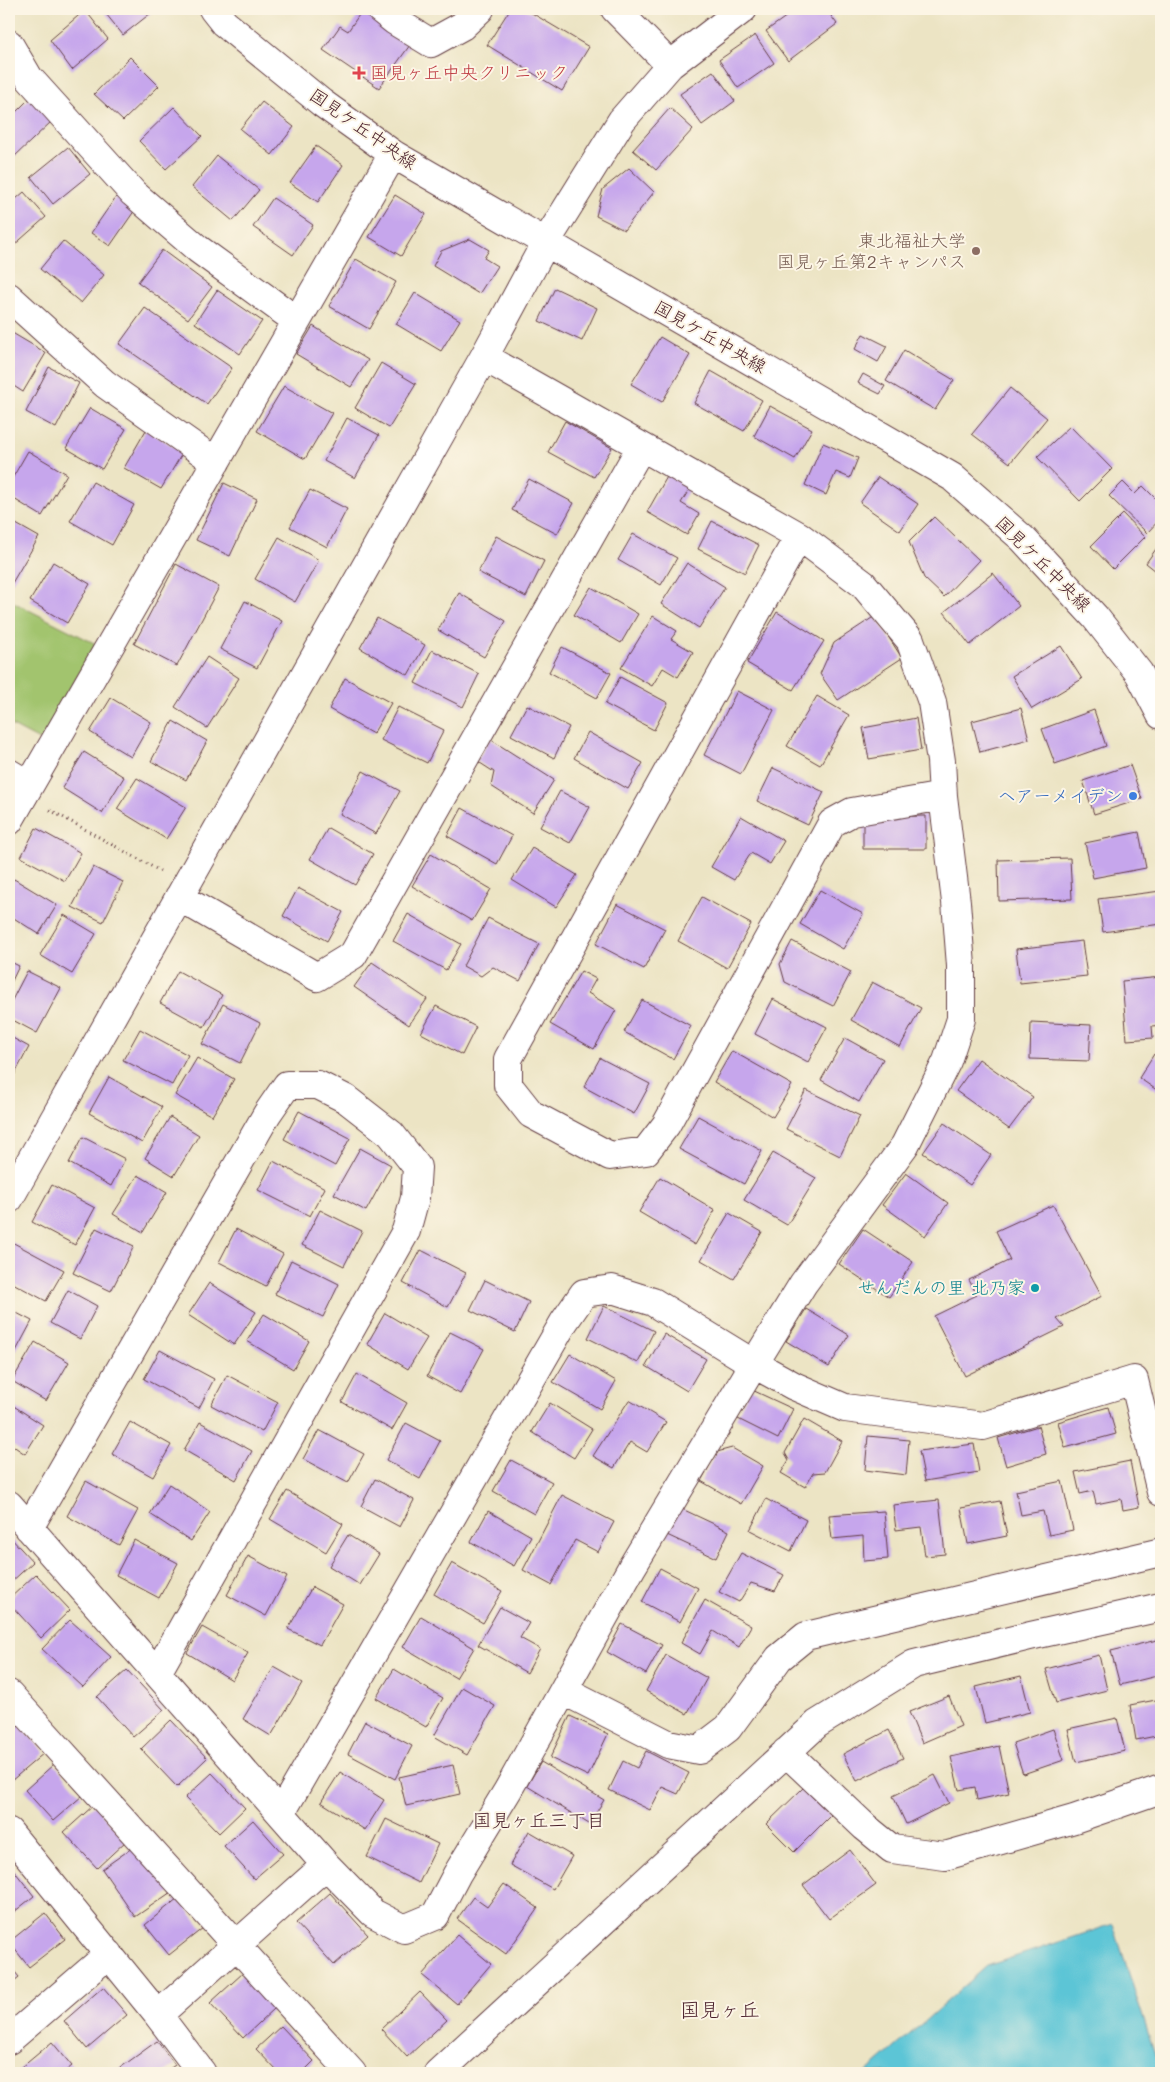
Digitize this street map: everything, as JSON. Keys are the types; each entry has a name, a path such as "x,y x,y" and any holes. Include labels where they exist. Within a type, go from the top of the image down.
{"street":[{"name":"国見ケ丘中央線","path":"213,9 224,23 307,90 393,154 952,477 1023,539 1095,616 1139,673 1161,715"},
{"path":"380,9 395,21 431,43 462,26 480,9"},
{"path":"615,9 670,65"},
{"path":"9,1199 484,357 546,242 622,120 670,65 742,9"},
{"path":"9,44 29,78 133,193 198,249 297,321"},
{"path":"9,821 21,784 216,462 393,154"},
{"path":"10,300 105,384 216,462"},
{"path":"9,1505 326,1865 373,1914 404,1929 435,1916 564,1691 632,1567 803,1284 905,1145 947,1061 960,1019 960,966 956,902 943,796 941,761 932,702 910,640 863,584 799,536 484,357"},
{"path":"182,891 317,977 353,955 641,447"},
{"path":"799,536 508,1059 508,1085 531,1114 610,1156 646,1152 666,1125 832,823 852,812 943,796"},
{"path":"29,1528 266,1114 287,1085 318,1085 346,1099 391,1134 417,1167 415,1198 406,1231 157,1673"},
{"path":"281,1813 564,1322 584,1293 612,1289 653,1302 754,1364 794,1386 845,1408 983,1426 1134,1380 1161,1492"},
{"path":"564,1691 668,1744 699,1750 728,1728 779,1658 806,1636 1161,1552"},
{"path":"438,2073 817,1724 914,1664 1161,1607"},
{"path":"10,1698 352,2073"},
{"path":"786,1752 865,1828 892,1850 945,1856 1074,1818 1161,1789"},
{"path":"9,1832 158,2015 202,2073"},
{"path":"158,2015 326,1865"},
{"path":"9,2040 109,1954"}],"path":[{"path":"21,784 182,891"}],"green space":[{"path":"9,600 96,644 41,741 9,724"}],"water":[{"path":"1113,1924 1161,2073 866,2073 987,1966"}],"building":[{"path":"102,9 156,9 123,35"},
{"path":"510,9 525,9 589,47 562,91 487,45"},
{"path":"781,9 826,9 837,24 788,61 766,31 787,16"},
{"path":"85,10 108,39 72,70 50,40"},
{"path":"361,12 410,45 379,88 323,50 340,26 348,31"},
{"path":"755,35 774,63 738,88 719,60"},
{"path":"130,57 159,86 123,121 94,94"},
{"path":"713,71 735,101 702,125 680,94"},
{"path":"30,98 52,121 14,157 9,152 9,119"},
{"path":"262,102 294,127 272,155 240,129"},
{"path":"174,107 202,136 166,169 139,141"},
{"path":"670,108 693,129 656,170 633,150"},
{"path":"316,146 343,165 318,202 290,183"},
{"path":"68,147 90,174 53,204 31,177"},
{"path":"217,156 259,190 233,221 192,187"},
{"path":"629,168 654,192 624,230 596,216 603,189"},
{"path":"24,192 46,217 12,247 9,244 9,205"},
{"path":"118,194 137,207 110,246 91,233"},
{"path":"395,195 426,214 401,256 369,237"},
{"path":"273,198 313,225 293,255 253,227"},
{"path":"470,239 489,250 484,258 497,266 479,294 433,266 441,251"},
{"path":"63,241 104,275 81,303 40,269"},
{"path":"162,250 212,287 188,319 138,282"},
{"path":"356,259 396,282 369,329 329,306"},
{"path":"555,288 597,308 582,341 539,321"},
{"path":"217,290 262,321 240,354 195,323"},
{"path":"415,293 460,320 441,351 396,324"},
{"path":"145,308 232,368 207,404 119,344"},
{"path":"313,326 368,360 351,387 296,354"},
{"path":"9,331 46,353 23,392 9,383"},
{"path":"863,334 887,346 878,362 855,349"},
{"path":"660,337 690,355 662,402 631,384"},
{"path":"904,350 954,380 935,410 886,381"},
{"path":"381,363 416,384 389,428 355,408"},
{"path":"49,367 79,383 56,428 26,412"},
{"path":"711,371 762,400 744,431 694,403"},
{"path":"863,374 885,386 880,394 858,383"},
{"path":"284,386 332,413 305,459 257,431"},
{"path":"1010,388 1047,418 1010,463 972,434"},
{"path":"770,406 812,429 795,459 754,436"},
{"path":"90,408 126,429 102,469 66,448"},
{"path":"347,418 379,435 355,478 324,461"},
{"path":"565,421 612,448 594,477 548,452"},
{"path":"1070,426 1112,469 1080,501 1037,457"},
{"path":"146,430 183,452 161,489 124,468"},
{"path":"823,443 858,458 850,478 836,472 826,495 805,485"},
{"path":"28,451 67,474 42,516 9,496 9,484"},
{"path":"668,475 690,488 681,503 699,514 687,535 647,512"},
{"path":"878,477 918,504 900,531 860,503"},
{"path":"529,479 574,503 557,534 512,510"},
{"path":"93,482 134,505 112,545 70,521"},
{"path":"1123,482 1135,494 1143,486 1161,504 1161,518 1147,533 1109,496"},
{"path":"224,483 257,499 230,556 196,540"},
{"path":"310,490 347,509 327,547 290,527"},
{"path":"1123,514 1145,537 1113,569 1091,546"},
{"path":"934,517 979,560 944,597 924,578 909,542"},
{"path":"9,520 39,537 12,583 9,581"},
{"path":"712,521 759,545 745,573 698,549"},
{"path":"633,534 677,558 661,585 618,560"},
{"path":"496,536 544,561 526,597 478,572"},
{"path":"279,537 319,560 295,602 255,579"},
{"path":"1161,542 1161,575 1146,563"},
{"path":"53,562 90,584 67,623 30,601"},
{"path":"687,563 725,587 699,628 661,604"},
{"path":"176,564 219,587 177,666 134,644"},
{"path":"993,573 1019,606 970,645 944,612"},
{"path":"591,587 638,614 621,643 574,615"},
{"path":"459,593 506,621 484,657 438,630"},
{"path":"245,601 282,621 257,668 220,649"},
{"path":"777,612 824,641 793,690 747,663"},
{"path":"653,616 677,631 671,639 693,652 678,677 663,668 652,686 621,668"},
{"path":"875,616 902,658 838,700 820,674 834,643"},
{"path":"377,618 425,645 408,675 360,648"},
{"path":"1061,646 1082,679 1032,709 1012,676"},
{"path":"562,647 611,673 597,698 549,672"},
{"path":"432,650 479,674 463,707 415,683"},
{"path":"207,657 239,678 207,728 175,707"},
{"path":"620,677 668,703 654,730 605,704"},
{"path":"345,678 391,703 373,734 329,709"},
{"path":"737,691 774,710 741,774 704,755"},
{"path":"817,696 849,715 820,765 787,746"},
{"path":"111,698 151,722 131,757 90,732"},
{"path":"527,705 569,727 554,758 511,735"},
{"path":"398,707 444,730 427,763 381,740"},
{"path":"1021,708 1029,739 980,752 972,721"},
{"path":"1094,710 1106,746 1055,764 1042,729"},
{"path":"916,718 921,750 869,759 863,728"},
{"path":"173,721 207,741 186,780 151,761"},
{"path":"588,732 643,763 628,789 574,758"},
{"path":"490,739 554,780 533,813 491,786 494,772 477,761"},
{"path":"84,752 124,777 102,813 62,788"},
{"path":"1130,765 1142,799 1094,814 1083,781"},
{"path":"773,768 824,792 808,825 757,801"},
{"path":"363,771 400,791 376,834 340,814"},
{"path":"137,778 186,807 166,839 117,809"},
{"path":"560,791 590,807 570,843 540,827"},
{"path":"462,808 512,836 497,864 447,836"},
{"path":"741,816 784,841 770,864 751,853 734,880 711,867"},
{"path":"926,816 926,849 863,849 863,817"},
{"path":"36,828 81,853 65,881 21,857"},
{"path":"328,828 373,854 355,885 310,859"},
{"path":"1139,832 1146,868 1093,878 1085,843"},
{"path":"532,848 577,875 556,907 512,880"},
{"path":"431,854 491,889 472,921 412,886"},
{"path":"1070,858 1072,899 999,901 998,860"},
{"path":"93,867 123,882 103,922 72,907"},
{"path":"14,879 57,905 39,934 9,915 9,887"},
{"path":"298,888 343,912 327,941 283,916"},
{"path":"820,890 863,914 843,949 800,924"},
{"path":"1161,891 1161,924 1103,932 1098,899"},
{"path":"702,897 751,924 727,968 678,941"},
{"path":"617,904 665,929 644,969 596,944"},
{"path":"408,914 461,944 446,970 393,941"},
{"path":"64,915 96,934 72,974 40,955"},
{"path":"488,918 539,944 520,981 493,967 481,976 463,966"},
{"path":"792,941 851,972 833,1006 785,982 780,964"},
{"path":"1082,941 1087,976 1020,983 1016,949"},
{"path":"9,961 19,966 9,987"},
{"path":"372,962 427,999 409,1025 354,987"},
{"path":"27,971 61,988 37,1033 9,1018 9,1006"},
{"path":"178,971 222,995 204,1027 160,1003"},
{"path":"581,971 596,979 588,993 616,1010 594,1049 550,1024"},
{"path":"1161,977 1161,1025 1152,1026 1153,1038 1127,1040 1122,981"},
{"path":"872,982 921,1008 900,1047 851,1020"},
{"path":"773,999 827,1027 808,1062 755,1034"},
{"path":"642,1000 691,1026 673,1059 624,1032"},
{"path":"223,1004 260,1023 240,1063 202,1044"},
{"path":"436,1006 476,1027 462,1055 421,1033"},
{"path":"1031,1022 1091,1025 1089,1061 1030,1059"},
{"path":"140,1029 188,1055 172,1085 123,1060"},
{"path":"9,1036 29,1047 9,1085"},
{"path":"845,1038 883,1059 859,1102 821,1080"},
{"path":"732,1051 792,1085 773,1117 714,1082"},
{"path":"1154,1054 1161,1060 1161,1093 1139,1078"},
{"path":"197,1058 234,1079 212,1116 175,1095"},
{"path":"600,1058 650,1084 634,1114 584,1087"},
{"path":"979,1059 1033,1097 1009,1129 956,1091"},
{"path":"109,1077 162,1107 142,1143 89,1113"},
{"path":"806,1090 860,1116 840,1156 786,1129"},
{"path":"299,1111 350,1138 335,1166 284,1139"},
{"path":"698,1116 762,1151 744,1184 679,1149"},
{"path":"170,1117 199,1135 174,1176 145,1158"},
{"path":"944,1123 991,1155 970,1185 923,1153"},
{"path":"83,1137 125,1159 111,1186 69,1163"},
{"path":"360,1148 391,1165 366,1211 334,1194"},
{"path":"773,1153 816,1178 787,1225 744,1200"},
{"path":"273,1161 325,1188 310,1216 258,1190"},
{"path":"906,1173 948,1203 925,1236 882,1205"},
{"path":"138,1175 167,1192 143,1232 113,1214"},
{"path":"660,1177 715,1210 695,1245 639,1212"},
{"path":"52,1185 95,1208 75,1245 32,1222"},
{"name":"せんだんの里 北乃家","path":"1053,1205 1102,1296 1057,1319 1064,1327 965,1376 934,1316 977,1295 969,1280 1010,1260 996,1231"},
{"path":"320,1210 362,1231 344,1266 302,1245"},
{"path":"729,1213 762,1232 734,1279 701,1260"},
{"path":"96,1228 134,1246 111,1291 73,1273"},
{"path":"236,1229 283,1254 266,1286 219,1262"},
{"path":"863,1229 913,1262 889,1297 839,1264"},
{"path":"10,1241 64,1270 46,1301 9,1281"},
{"path":"421,1250 466,1273 448,1307 403,1283"},
{"path":"291,1260 339,1284 323,1317 275,1294"},
{"path":"485,1280 529,1302 515,1332 470,1310"},
{"path":"209,1283 256,1312 234,1345 188,1315"},
{"path":"68,1290 97,1306 80,1339 50,1323"},
{"path":"604,1306 654,1331 638,1363 588,1338"},
{"path":"9,1309 32,1321 16,1351 9,1347"},
{"path":"806,1309 849,1335 829,1367 786,1341"},
{"path":"385,1313 427,1338 408,1369 367,1344"},
{"path":"264,1314 309,1341 293,1369 247,1341"},
{"path":"450,1332 484,1349 460,1394 427,1376"},
{"path":"664,1334 706,1359 687,1391 646,1366"},
{"path":"35,1342 69,1362 46,1401 12,1381"},
{"path":"160,1350 214,1379 199,1408 144,1379"},
{"path":"570,1354 616,1381 600,1409 553,1382"},
{"path":"357,1374 407,1403 392,1430 342,1402"},
{"path":"227,1375 278,1402 262,1432 211,1405"},
{"path":"750,1389 793,1409 778,1439 736,1418"},
{"path":"629,1400 666,1422 647,1452 630,1442 614,1468 593,1456"},
{"path":"9,1403 43,1425 25,1454 9,1443"},
{"path":"550,1403 592,1429 574,1458 532,1432"},
{"path":"1108,1407 1116,1434 1065,1448 1058,1422"},
{"path":"804,1419 842,1441 825,1472 813,1473 805,1487 781,1473 789,1460 785,1453"},
{"path":"130,1422 171,1445 153,1477 112,1454"},
{"path":"200,1422 252,1451 236,1480 184,1450"},
{"path":"406,1423 440,1441 420,1479 386,1460"},
{"path":"1038,1426 1046,1454 1006,1466 998,1438"},
{"path":"319,1430 364,1454 348,1483 303,1459"},
{"path":"868,1436 909,1440 906,1475 865,1470"},
{"path":"974,1444 979,1472 925,1481 919,1451"},
{"path":"732,1448 763,1466 741,1504 701,1481 717,1452"},
{"path":"511,1460 552,1482 534,1514 493,1491"},
{"path":"1130,1461 1139,1507 1123,1510 1121,1499 1096,1504 1093,1491 1080,1494 1075,1472"},
{"path":"375,1479 414,1500 400,1527 361,1506"},
{"path":"86,1481 138,1510 119,1545 67,1516"},
{"path":"1062,1481 1073,1530 1049,1535 1043,1511 1021,1515 1016,1491"},
{"path":"169,1484 210,1512 191,1541 150,1514"},
{"path":"287,1491 343,1524 326,1552 270,1519"},
{"path":"562,1495 614,1522 598,1552 575,1540 551,1585 523,1570"},
{"path":"766,1499 806,1520 791,1551 750,1530"},
{"path":"939,1500 945,1554 925,1556 921,1527 896,1530 893,1505"},
{"path":"1000,1501 1007,1536 968,1544 961,1508"},
{"path":"680,1508 729,1531 716,1558 667,1535"},
{"path":"488,1511 531,1536 514,1566 471,1542"},
{"path":"884,1511 888,1559 864,1561 863,1536 832,1539 829,1515"},
{"path":"348,1535 379,1554 360,1585 329,1566"},
{"path":"9,1536 33,1562 9,1584"},
{"path":"134,1540 178,1563 159,1598 116,1575"},
{"path":"741,1553 784,1575 775,1591 751,1583 739,1602 719,1592"},
{"path":"248,1556 287,1577 266,1616 227,1595"},
{"path":"452,1563 502,1591 483,1623 434,1594"},
{"path":"660,1568 698,1588 680,1622 642,1602"},
{"path":"36,1574 70,1610 41,1638 9,1603 9,1599"},
{"path":"312,1587 343,1604 320,1645 288,1629"},
{"path":"705,1600 751,1626 739,1647 713,1631 700,1654 681,1643"},
{"path":"500,1607 529,1623 520,1638 540,1649 527,1673 478,1645"},
{"path":"421,1616 474,1648 456,1678 403,1647"},
{"path":"70,1620 111,1657 83,1687 42,1649"},
{"path":"622,1624 662,1645 646,1674 607,1652"},
{"path":"202,1627 248,1653 232,1680 187,1653"},
{"path":"1161,1639 1161,1675 1120,1685 1111,1651"},
{"path":"666,1655 707,1678 687,1714 646,1691"},
{"path":"1099,1655 1107,1690 1056,1703 1046,1669"},
{"path":"274,1667 302,1683 271,1736 243,1719"},
{"path":"394,1669 443,1698 426,1727 376,1698"},
{"path":"127,1670 164,1710 133,1737 97,1697"},
{"path":"1021,1676 1030,1712 985,1723 976,1687"},
{"path":"462,1687 495,1706 467,1755 434,1736"},
{"path":"949,1696 961,1726 922,1743 909,1712"},
{"path":"1161,1699 1161,1735 1136,1740 1130,1705"},
{"path":"570,1716 608,1734 588,1776 550,1758"},
{"path":"1117,1718 1125,1751 1076,1762 1068,1729"},
{"path":"171,1720 207,1758 177,1787 141,1749"},
{"path":"365,1721 412,1746 395,1779 348,1754"},
{"path":"20,1725 44,1753 11,1781 9,1779 9,1735"},
{"path":"1053,1729 1064,1760 1023,1774 1013,1743"},
{"path":"889,1730 903,1758 857,1781 843,1754"},
{"path":"999,1746 1009,1793 977,1800 975,1787 959,1790 951,1757"},
{"path":"646,1751 689,1773 678,1794 662,1787 650,1810 609,1790 623,1761 637,1768"},
{"path":"541,1762 604,1800 589,1824 527,1786"},
{"path":"54,1764 82,1796 53,1821 25,1790"},
{"path":"453,1765 460,1794 406,1806 399,1777"},
{"path":"340,1772 384,1800 365,1830 321,1802"},
{"path":"212,1773 245,1808 219,1833 185,1798"},
{"path":"935,1775 949,1803 906,1824 893,1796"},
{"path":"803,1788 831,1815 794,1852 766,1824"},
{"path":"94,1805 126,1841 97,1868 64,1832"},
{"path":"386,1819 438,1844 419,1883 367,1857"},
{"path":"253,1820 283,1854 254,1879 224,1846"},
{"path":"529,1831 572,1856 553,1889 510,1865"},
{"path":"139,1843 174,1890 135,1917 102,1869"},
{"path":"850,1850 876,1885 829,1919 803,1885"},
{"path":"9,1864 34,1896 9,1916"},
{"path":"504,1884 538,1908 506,1954 457,1919 473,1897 487,1907"},
{"path":"330,1893 368,1935 334,1965 296,1923"},
{"path":"178,1898 203,1928 169,1955 145,1925"},
{"path":"45,1913 65,1939 29,1967 9,1942"},
{"path":"457,1935 491,1964 457,2004 422,1975"},
{"path":"9,1965 19,1977 9,1985"},
{"path":"243,1973 275,2008 243,2038 210,2003"},
{"path":"103,1987 127,2015 87,2049 64,2021"},
{"path":"420,1992 447,2020 407,2057 381,2029"},
{"path":"281,2026 314,2061 302,2073 279,2073 256,2049"},
{"path":"157,2041 175,2065 164,2073 113,2073"},
{"path":"52,2042 72,2066 63,2073 15,2073"}],"place":[{"name":"国見ヶ丘中央クリニック","path":"359,73"},
{"name":"東北福祉大学 国見ヶ丘第2キャンパス","path":"976,251"},
{"name":"ヘアーメイデン","path":"1133,796"},
{"name":"せんだんの里 北乃家","path":"1035,1288"}],"district":[{"name":"国見ヶ丘三丁目","path":"539,1820"},
{"name":"国見ヶ丘","path":"720,2010"}]}
